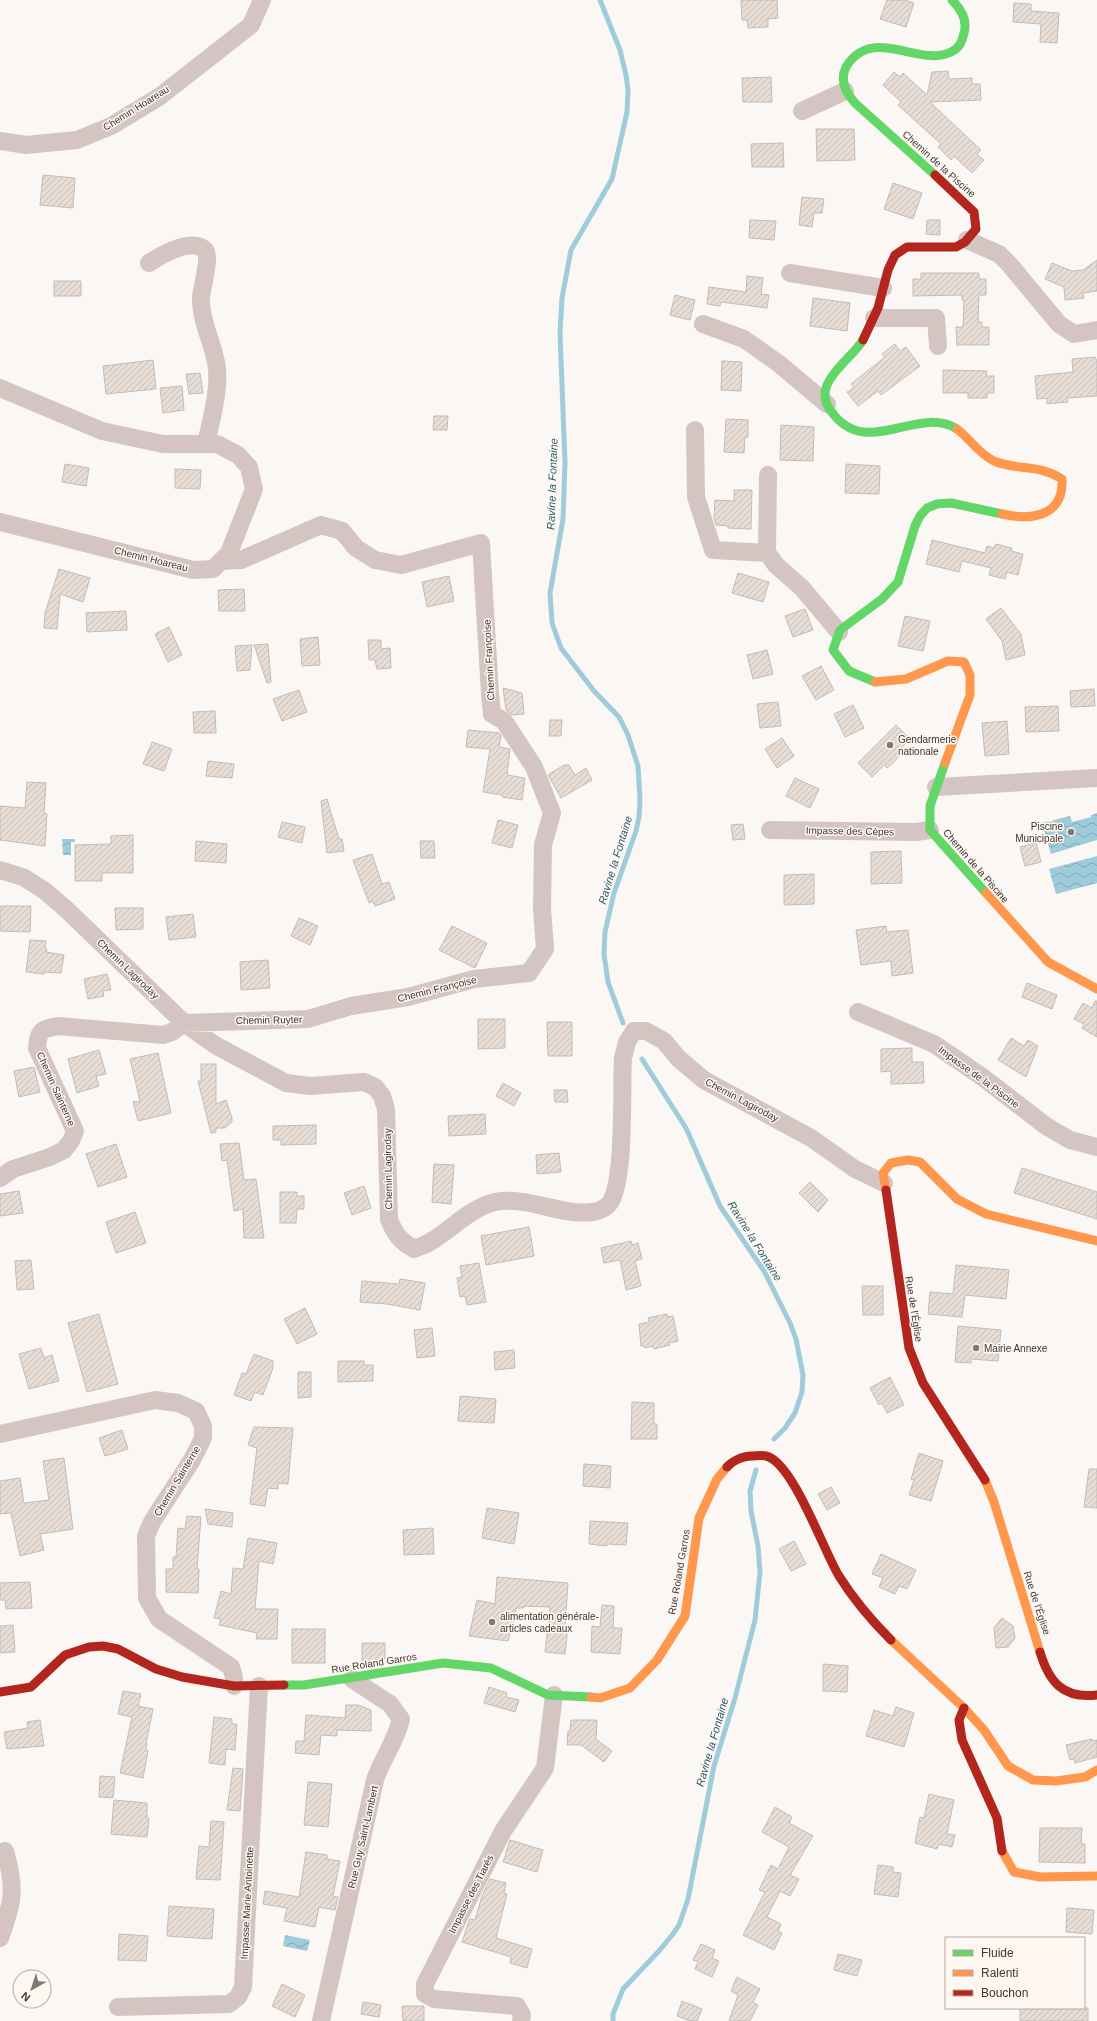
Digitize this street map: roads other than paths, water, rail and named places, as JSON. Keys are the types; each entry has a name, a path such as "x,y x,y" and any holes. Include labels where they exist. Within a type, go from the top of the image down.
{"street":[{"name":"Chemin Hoareau","path":"0,141 26,146 77,140 111,126 159,96 251,24 262,0"},
{"path":"802,111 845,91 842,75 850,61 863,50 878,48 943,56 957,49 965,36 966,21 958,5 952,0"},
{"name":"Chemin de la Piscine","path":"845,91 855,103 964,201 974,212 976,229 968,240"},
{"path":"827,404 825,394 829,382 862,341 874,318 890,263 896,253 907,247 955,247 968,240 999,254 1059,324 1074,334 1094,334"},
{"path":"149,263 163,254 183,247 199,246 206,251 208,259 203,278 201,299 203,316 217,364 214,403 206,444"},
{"path":"790,273 883,288"},
{"path":"874,318 936,318 938,346"},
{"path":"703,324 744,339 778,364 827,404 834,415 850,430 872,433 924,423 944,423 964,434 985,456 1006,464 1035,466 1052,471 1062,479 1063,494 1056,505 1040,516 1022,518 951,502 936,504 925,510 916,522 898,580 890,592 839,632 802,588 776,565 767,553 768,475"},
{"path":"0,388 102,431 163,444 217,444 238,455 248,467 254,489 229,553 222,561"},
{"path":"695,430 696,497 713,550 767,553"},
{"name":"Chemin Hoareau","path":"0,522 193,570 213,569 222,561"},
{"name":"Chemin Françoise","path":"222,561 241,560 322,525 342,531 356,548 375,560 401,565 481,543 492,714 504,721 534,767 552,813 543,845 542,908 545,949 529,973 474,979 408,997 352,1006"},
{"name":"Chemin de la Piscine","path":"839,632 833,650 849,671 875,682 906,679 948,661 964,662 970,675 970,695 930,806 930,830 1048,962 1097,989"},
{"path":"936,787 1097,778"},
{"name":"Impasse des Cèpes","path":"770,830 916,832 930,830"},
{"name":"Chemin Lagiroday","path":"0,870 23,877 45,891 68,910 184,1023 215,1045 286,1083 311,1086 364,1082 375,1087 382,1096 386,1108 389,1219 393,1231 402,1242 414,1249 430,1242 480,1207 495,1202 512,1201 574,1212 594,1213 608,1205 616,1189 620,1162 623,1058 627,1042 634,1031 646,1030 664,1041 679,1059 704,1080 812,1138 855,1169 884,1183"},
{"name":"Chemin Ruyter","path":"184,1023 308,1019 352,1006"},
{"name":"Impasse de la Piscine","path":"858,1012 934,1044 981,1076 1046,1126 1070,1140 1097,1147"},
{"name":"Chemin Sainterne","path":"0,1178 14,1169 50,1157 64,1150 72,1141 75,1131 37,1048 38,1036 44,1029 58,1026 164,1035 172,1032 184,1023"},
{"name":"Rue de l'Église","path":"1097,1241 986,1214 957,1199 920,1162 908,1160 891,1163 883,1173 909,1348 923,1382 983,1475 994,1502 1043,1661 1052,1680 1066,1691 1086,1697 1097,1695"},
{"name":"Chemin Sainterne","path":"0,1434 155,1400 178,1404 196,1411 204,1426 203,1438 192,1460 152,1522 146,1536 147,1598 159,1619 231,1667 234,1677 234,1686"},
{"name":"Rue Roland Garros","path":"0,1692 31,1687 65,1654 89,1647 103,1646 118,1649 156,1670 182,1677 234,1686 304,1686 443,1664 491,1668 548,1695 600,1698 630,1688 657,1660 685,1616 699,1518 717,1479 730,1463 748,1456 767,1456 783,1467 795,1487 839,1576 871,1620 964,1708 984,1730 1008,1766 1032,1780 1056,1781 1085,1777 1097,1770"},
{"name":"Rue Guy Saint-Lambert","path":"321,2021 375,1780 380,1765 398,1734 401,1719 390,1704 352,1679"},
{"name":"Impasse Marie Antoinette","path":"118,2007 230,2004 238,1996 243,1987 259,1686"},
{"name":"Impasse des Tiarés","path":"521,2021 522,2015 517,2006 434,1999 425,1994 425,1984 503,1831 545,1768 554,1695"},
{"path":"964,1708 959,1720 962,1740 997,1818 1002,1853 1014,1872 1040,1877 1097,1876"},
{"path":"0,1938 10,1910 12,1896 10,1870 5,1851"}],"water":[{"name":"Piscine Municipale","path":"1097,813 1097,840 1051,854 1042,823 1070,816 1072,822 1091,817 1091,815"},
{"path":"62,839 75,839 75,842 71,842 71,855 63,855"},
{"path":"1097,856 1097,883 1056,894 1049,869"},
{"path":"285,1935 310,1940 307,1951 283,1946"}],"waterway":[{"name":"Ravine la Fontaine","path":"600,0 620,50 628,90 627,112 612,179 571,250 562,298 560,333 565,463 563,519 550,593 552,623 561,648 594,691 619,717 628,735 638,766 640,800 639,817 636,831 614,893 605,932 604,954 608,982 623,1023"},
{"name":"Ravine la Fontaine","path":"642,1059 686,1128 720,1206 764,1271 790,1323 796,1339 803,1375 802,1392 795,1413 785,1428 774,1439"},
{"name":"Ravine la Fontaine","path":"613,2021 613,2014 623,1989 673,1934 679,1925 688,1899 714,1766 735,1698 755,1620 760,1572 758,1546 751,1511 750,1491 756,1470"}],"place":[{"name":"Gendarmerie nationale","path":"890,745"},
{"name":"Piscine Municipale","path":"1071,832"},
{"name":"Mairie Annexe","path":"976,1348"},
{"name":"alimentation générale- articles cadeaux","path":"492,1622"}]}
